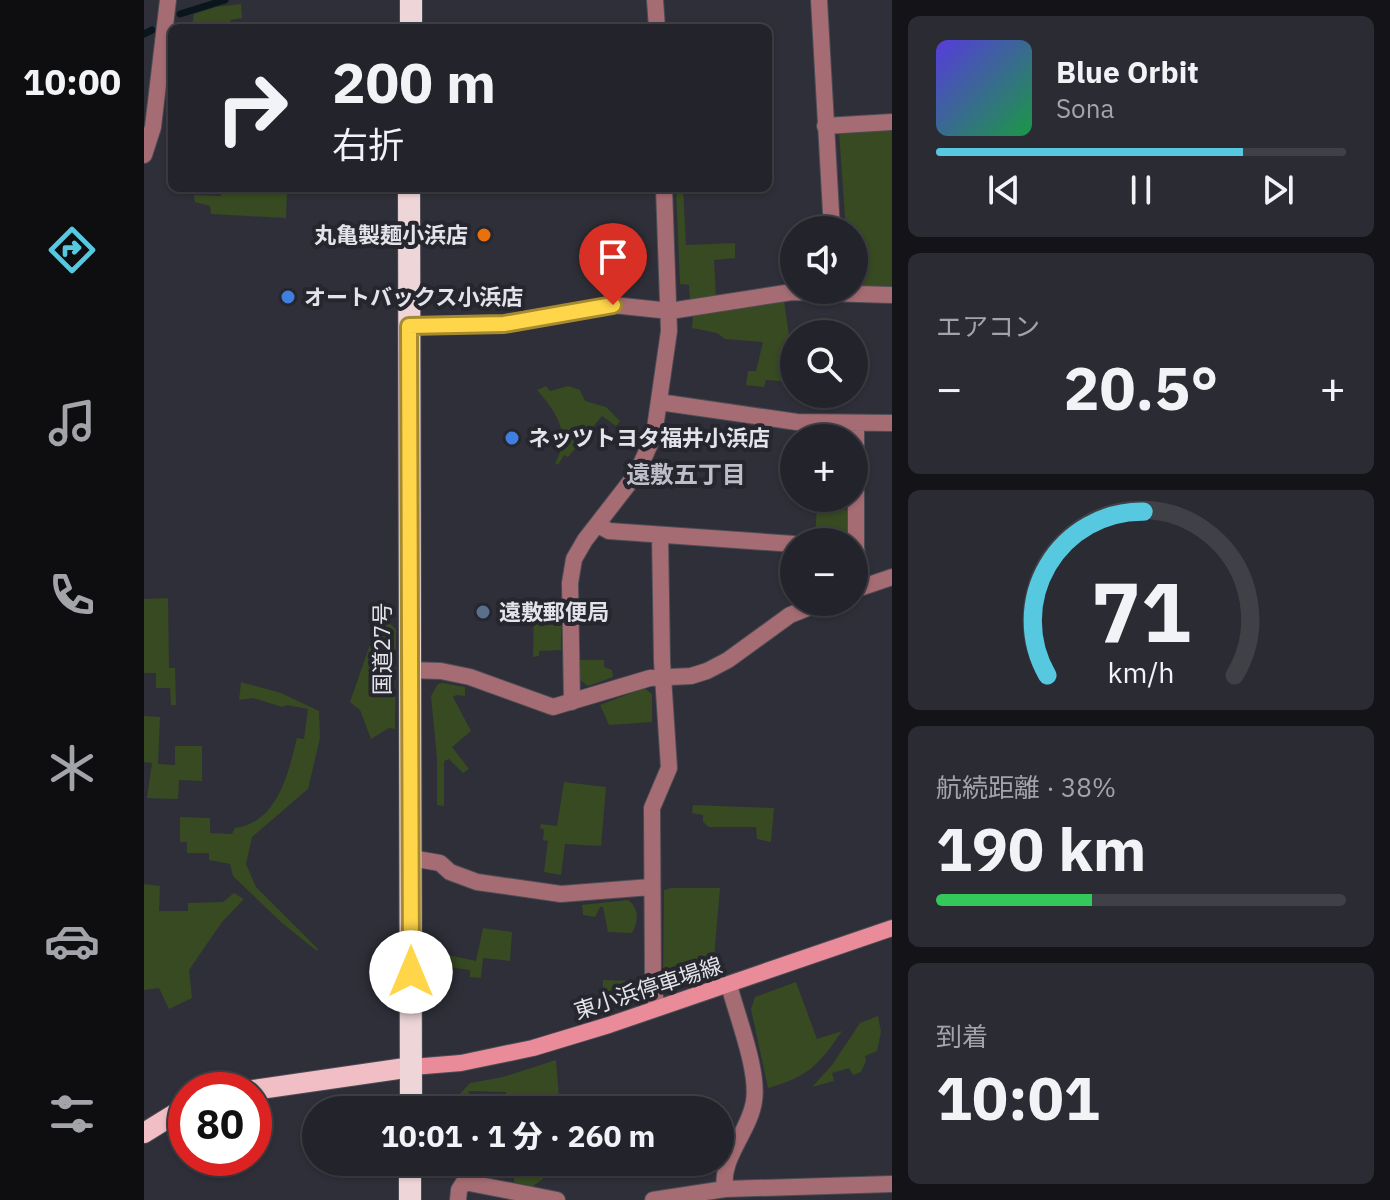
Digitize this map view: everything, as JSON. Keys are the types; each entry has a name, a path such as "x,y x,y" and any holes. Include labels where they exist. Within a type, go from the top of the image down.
{"highway":[{"path":"411,0 411,24"},
{"name":"国道27号","path":"409,192 411,1096"},
{"path":"410,1176 410,1200"}],"main road":[{"name":"東小浜停車場線","path":"412,1067 498,1057 609,1025 892,928"},
{"path":"272,1087 412,1067"},
{"path":"144,1133 168,1118"}],"street":[{"path":"144,155 153,127 152,77 168,0"},
{"path":"655,0 657,24"},
{"path":"819,0 831,216"},
{"path":"825,126 892,122"},
{"path":"572,702 570,583 574,559 637,473 654,435 670,311 664,192"},
{"path":"868,293 892,295"},
{"path":"409,326 504,324 613,305 670,311 780,294"},
{"path":"659,402 797,422 892,423"},
{"path":"598,525 609,531 780,543"},
{"path":"658,1008 653,990 652,808 669,768 660,535"},
{"path":"868,585 892,577"},
{"path":"408,670 441,671 470,677 553,707 650,678 691,676 707,671 728,660 789,616"},
{"path":"411,858 440,863 450,872 477,882 535,891 585,894 651,887"},
{"path":"725,1189 723,1176 753,1109 755,1097 752,1070 729,985"},
{"path":"458,1200 464,1182 557,1200"},
{"path":"653,1200 725,1189 892,1184"}],"green space":[{"path":"241,4 242,18 231,20 228,24 192,24 194,14"},
{"path":"892,129 892,288 868,287 868,216 845,216 839,132"},
{"path":"221,192 287,192 286,218 211,214 210,206 195,202 194,195 221,196"},
{"path":"676,192 683,192 686,245 735,243 735,258 714,260 716,298 690,301 689,285 680,284"},
{"path":"780,302 784,304 787,320 780,320 780,381 766,380 764,387 746,385 748,371 756,371 763,342 725,339 717,333 692,328 693,314"},
{"path":"546,386 550,391 568,386 580,390 585,401 606,407 620,421 616,426 602,416 558,465 555,463 562,442 560,424 537,390"},
{"path":"817,512 849,512 848,528 816,528"},
{"path":"168,598 169,668 175,668 176,705 171,705 170,688 156,688 156,673 144,673 144,599"},
{"path":"534,603 561,603 561,650 539,651 539,656 533,657"},
{"path":"380,616 396,629 395,729 389,728 371,739 360,710 350,702"},
{"path":"580,660 604,660 604,667 612,670 613,677 588,686 580,680"},
{"path":"241,682 281,693 319,711 320,738 308,789 252,837 246,864 256,887 317,951 282,923 233,876 230,864 209,860 209,853 187,853 187,842 180,842 180,817 210,818 210,833 232,834 235,828 250,824 262,816 285,781 297,738 304,739 308,709 282,707 253,698 239,700"},
{"path":"438,684 465,687 465,696 453,697 471,731 452,747 469,769 463,773 449,759 444,761 444,806 437,805 437,758 431,696"},
{"path":"644,688 652,694 652,722 609,725 600,705"},
{"path":"144,716 160,717 158,764 175,765 175,746 202,746 202,781 179,780 178,799 147,798 152,763 144,762"},
{"path":"564,782 606,787 601,846 565,844 561,875 544,872 548,841 543,840 544,830 540,828 541,824 557,826"},
{"path":"693,805 774,808 771,842 757,839 756,827 709,827 703,822 703,815 692,813"},
{"path":"144,884 160,886 159,911 188,911 188,903 223,902 234,893 244,899 222,922 189,970 192,998 169,1009 159,988 144,990"},
{"path":"720,888 713,970 670,985 663,980 664,890"},
{"path":"628,900 637,915 632,933 608,932 603,907 595,917 583,915 582,905"},
{"path":"483,928 512,932 510,961 483,958 481,978 470,977 470,970 435,965 435,952 476,961"},
{"path":"603,980 641,981 638,993 603,1005"},
{"path":"796,982 817,1039 842,1031 811,1068 768,1088 751,1009 755,997"},
{"path":"878,1016 881,1032 877,1051 865,1056 861,1072 853,1075 849,1068 832,1073 834,1081 812,1087 832,1065 860,1023"},
{"path":"556,1060 559,1096 506,1096 506,1092 469,1091 468,1096 458,1096 470,1083 503,1077"},
{"path":"514,1176 547,1176 532,1187 514,1182"}],"waterway":[{"path":"180,14 225,0"},
{"path":"144,34 152,30"}],"place":[{"name":"丸亀製麺小浜店","path":"484,235"},
{"name":"オートバックス小浜店","path":"288,297"},
{"name":"ネッツトヨタ福井小浜店","path":"512,438"},
{"name":"遠敷郵便局","path":"483,612"}],"district":[{"name":"遠敷五丁目","path":"686,475"}],"route":[{"path":"411,972 409,326 504,324 613,305"}]}
